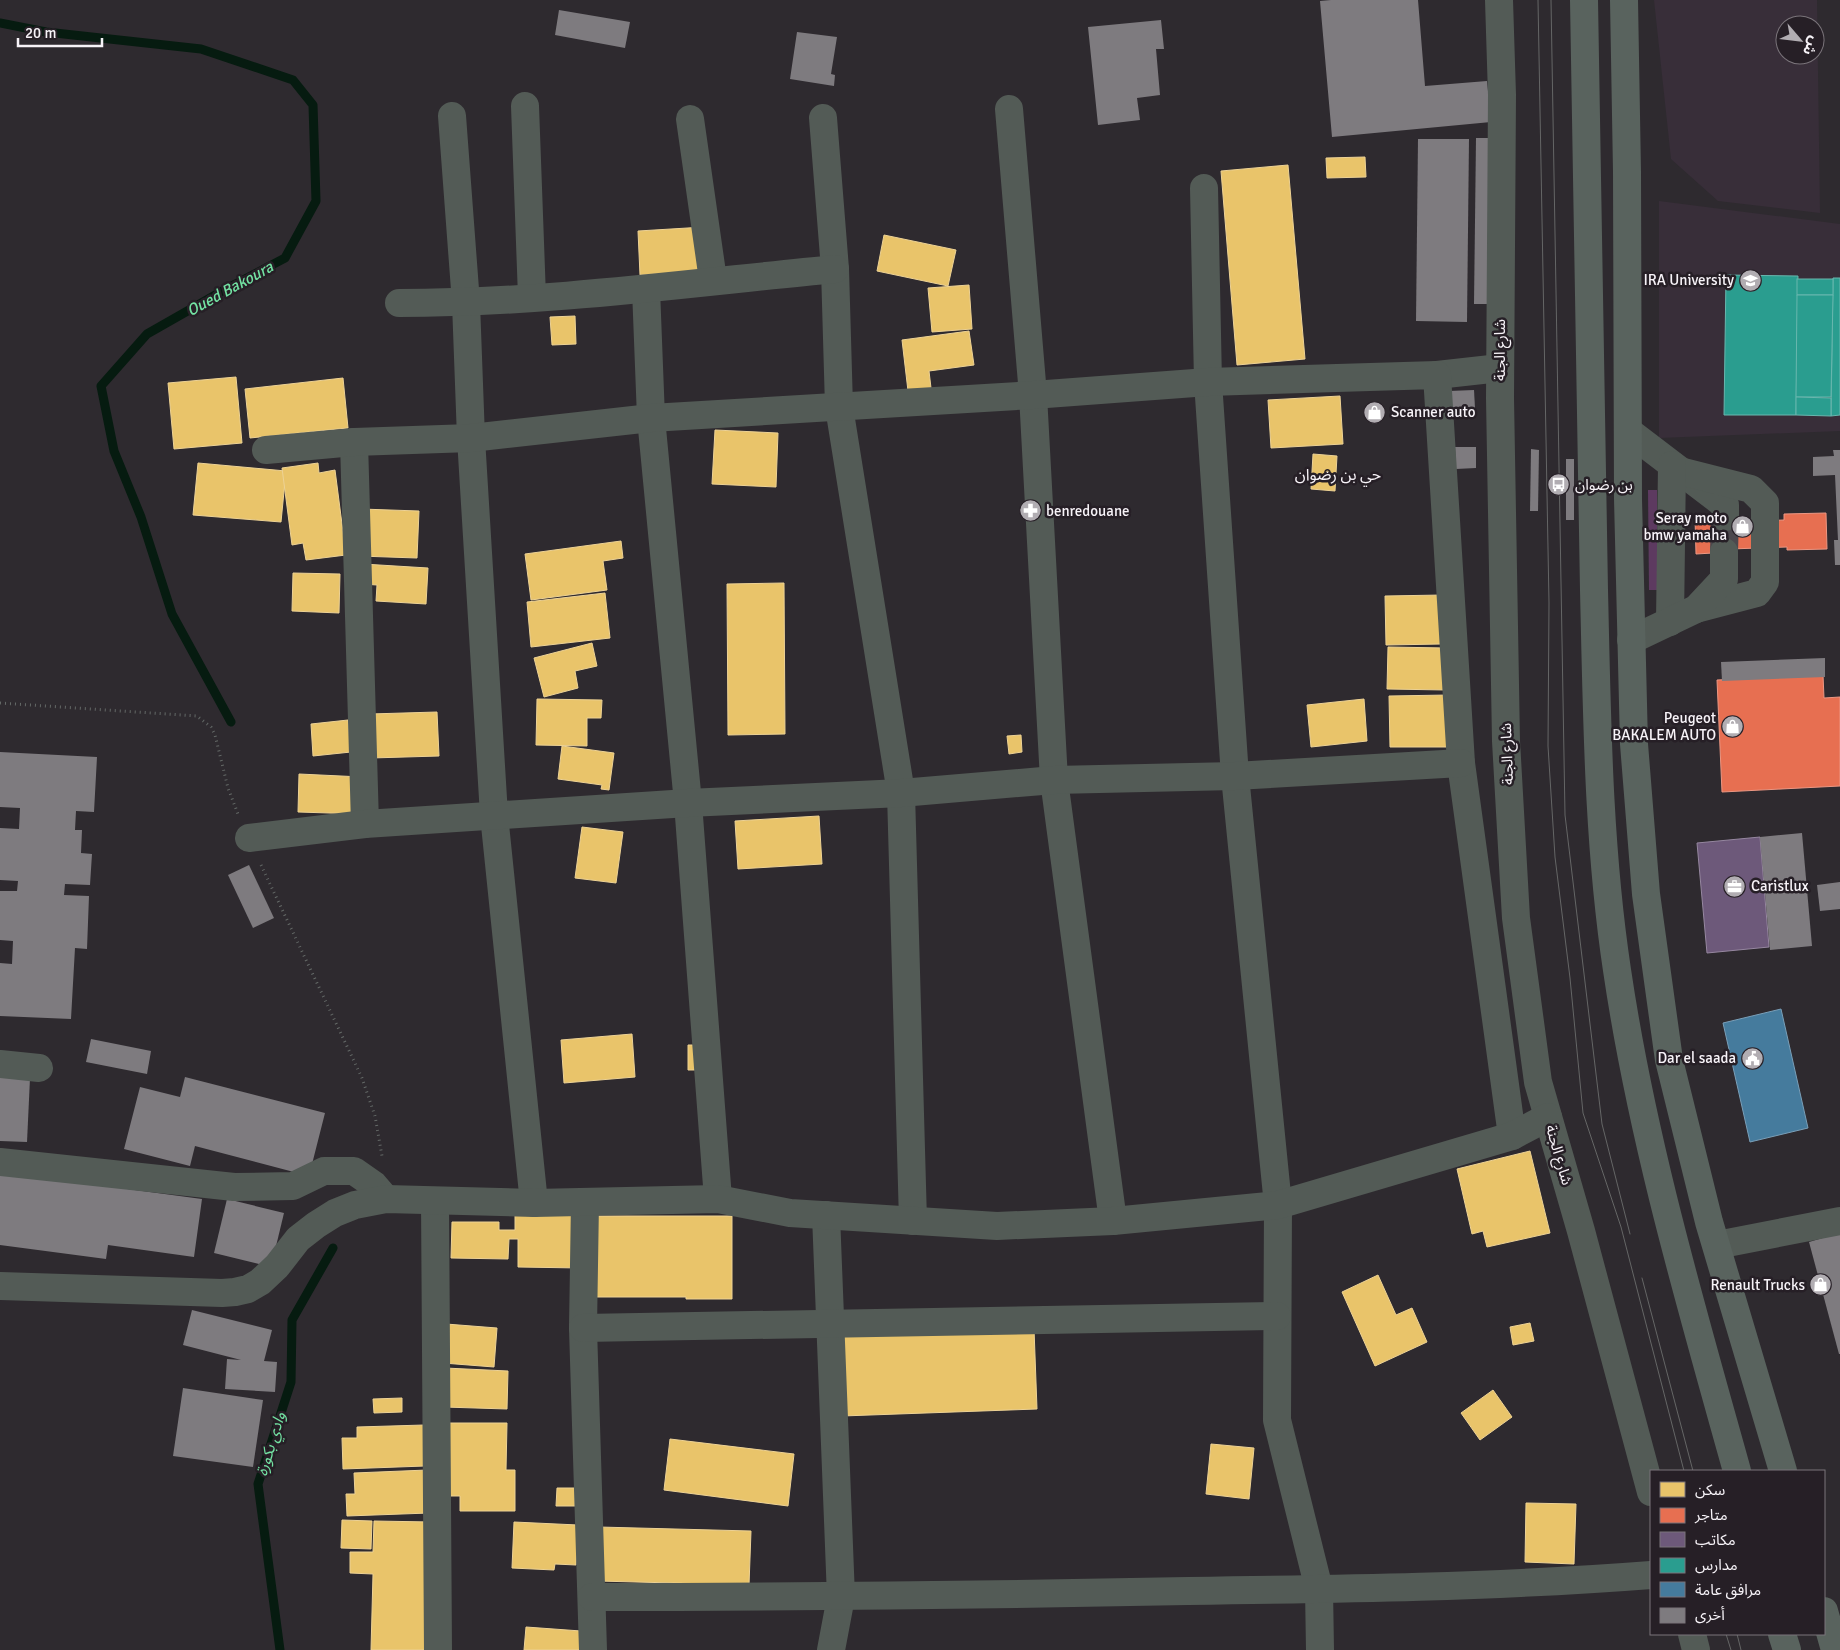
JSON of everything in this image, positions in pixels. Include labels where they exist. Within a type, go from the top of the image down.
[{"type":"main road","points":[[1584,0],[1590,466],[1599,791],[1607,890],[1616,970],[1635,1073],[1660,1188],[1737,1470]]},
{"type":"main road","points":[[1624,0],[1631,640],[1634,744],[1644,876],[1669,1060],[1709,1222],[1783,1470]]},
{"type":"main road","points":[[1825,1615],[1835,1650]]},
{"type":"main road","points":[[1782,1635],[1787,1650]]},
{"type":"street","name":"شارع الجنة","points":[[1499,0],[1502,95],[1500,368],[1506,741],[1516,918],[1538,1082],[1650,1488]]},
{"type":"street","points":[[525,106],[532,298]]},
{"type":"street","points":[[1009,109],[1033,395],[1054,780],[1113,1221]]},
{"type":"street","points":[[452,116],[466,303],[471,438],[494,814],[534,1203]]},
{"type":"street","points":[[823,118],[835,269],[839,407],[901,793],[913,1221]]},
{"type":"street","points":[[690,119],[713,280]]},
{"type":"street","points":[[1204,188],[1208,382],[1235,776],[1278,1205],[1277,1420],[1318,1589],[1320,1650]]},
{"type":"street","points":[[399,303],[466,303],[532,298],[646,289],[713,280],[835,269]]},
{"type":"street","points":[[646,289],[651,418],[688,803],[718,1199]]},
{"type":"street","points":[[266,450],[354,442],[471,438],[651,418],[1033,395],[1208,382],[1437,375],[1500,368]]},
{"type":"street","points":[[1437,375],[1461,763],[1512,1136]]},
{"type":"street","points":[[1628,431],[1725,505],[1725,517]]},
{"type":"street","points":[[354,442],[365,824]]},
{"type":"street","points":[[1631,640],[1696,609],[1756,593],[1765,582],[1765,503],[1751,489],[1676,468]]},
{"type":"street","points":[[1670,622],[1676,468]]},
{"type":"street","points":[[1696,609],[1724,579],[1724,552]]},
{"type":"street","points":[[249,838],[365,824],[494,814],[901,793],[1054,780],[1235,776],[1461,763]]},
{"type":"street","points":[[0,1064],[39,1068]]},
{"type":"street","points":[[0,1286],[222,1294],[235,1292],[248,1289],[269,1274],[298,1239],[316,1225],[355,1205],[392,1199],[534,1203],[718,1199],[790,1213],[997,1226],[1113,1221],[1278,1205],[1512,1136],[1548,1117]]},
{"type":"street","points":[[0,1162],[234,1187],[292,1186],[324,1171],[354,1171],[392,1199]]},
{"type":"street","points":[[434,1201],[438,1650]]},
{"type":"street","points":[[585,1202],[584,1328],[593,1650]]},
{"type":"street","points":[[826,1215],[841,1597],[831,1650]]},
{"type":"street","points":[[1717,1244],[1840,1221]]},
{"type":"street","points":[[584,1328],[1277,1316]]},
{"type":"street","points":[[592,1598],[841,1597],[1318,1589],[1585,1580],[1650,1575]]},
{"type":"street","points":[[1692,1635],[1696,1650]]},
{"type":"path","points":[[0,703],[197,716],[211,727],[215,735],[228,788],[249,838],[362,1078],[375,1116],[392,1199]]},
{"type":"shaded area","points":[[1654,0],[1817,0],[1817,15],[1775,15],[1775,65],[1818,65],[1820,213],[1718,201],[1671,159]]},
{"type":"shaded area","name":"IRA University","points":[[1659,201],[1840,224],[1840,431],[1659,438]]},
{"type":"shaded area","points":[[1648,490],[1657,490],[1657,590],[1649,590]]},
{"type":"building: سكن","points":[[1365,157],[1366,177],[1327,178],[1326,158]]},
{"type":"building: سكن","points":[[1288,165],[1305,359],[1237,365],[1221,171]]},
{"type":"building: سكن","points":[[704,227],[706,271],[640,275],[638,231]]},
{"type":"building: سكن","points":[[884,235],[956,250],[948,286],[877,271]]},
{"type":"building: سكن","points":[[969,285],[972,329],[932,332],[928,288]]},
{"type":"building: سكن","points":[[575,316],[576,344],[552,345],[550,317]]},
{"type":"building: سكن","points":[[969,331],[974,365],[929,371],[931,388],[908,391],[902,340]]},
{"type":"building: سكن","points":[[236,377],[242,443],[174,449],[168,383]]},
{"type":"building: سكن","points":[[343,378],[348,428],[250,438],[245,389]]},
{"type":"building: سكن","points":[[1340,396],[1343,444],[1271,448],[1268,400]]},
{"type":"building: سكن","points":[[715,430],[778,433],[776,487],[712,484]]},
{"type":"building: سكن","points":[[1313,454],[1337,456],[1335,491],[1311,489]]},
{"type":"building: سكن","points":[[198,463],[286,471],[281,522],[193,515]]},
{"type":"building: سكن","points":[[318,463],[319,473],[335,470],[346,555],[306,560],[303,543],[292,545],[282,468]]},
{"type":"building: سكن","points":[[361,509],[419,511],[417,558],[359,556]]},
{"type":"building: سكن","points":[[621,541],[623,558],[603,561],[607,590],[531,600],[525,554]]},
{"type":"building: سكن","points":[[363,564],[428,568],[426,604],[376,601],[377,585],[362,584]]},
{"type":"building: سكن","points":[[293,573],[340,574],[339,613],[292,611]]},
{"type":"building: سكن","points":[[784,583],[785,734],[728,735],[727,584]]},
{"type":"building: سكن","points":[[605,593],[610,638],[531,647],[527,602]]},
{"type":"building: سكن","points":[[1442,595],[1442,644],[1386,645],[1385,596]]},
{"type":"building: سكن","points":[[592,643],[597,666],[575,671],[578,688],[544,697],[534,658]]},
{"type":"building: سكن","points":[[1388,647],[1446,648],[1445,690],[1387,689]]},
{"type":"building: سكن","points":[[1448,695],[1448,747],[1390,747],[1389,696]]},
{"type":"building: سكن","points":[[537,699],[602,700],[601,718],[587,718],[587,746],[536,745]]},
{"type":"building: سكن","points":[[1364,699],[1367,741],[1311,747],[1307,705]]},
{"type":"building: سكن","points":[[437,712],[439,756],[371,758],[370,714]]},
{"type":"building: سكن","points":[[348,720],[351,752],[313,756],[311,724]]},
{"type":"building: سكن","points":[[1021,735],[1022,752],[1009,754],[1007,736]]},
{"type":"building: سكن","points":[[562,746],[614,753],[609,790],[601,789],[602,785],[558,779]]},
{"type":"building: سكن","points":[[299,774],[362,777],[360,814],[298,812]]},
{"type":"building: سكن","points":[[819,816],[822,864],[738,869],[735,821]]},
{"type":"building: سكن","points":[[582,827],[623,832],[616,883],[575,878]]},
{"type":"building: سكن","points":[[632,1034],[635,1077],[564,1083],[561,1040]]},
{"type":"building: سكن","points":[[688,1045],[705,1045],[704,1070],[688,1070]]},
{"type":"building: سكن","points":[[1530,1151],[1550,1233],[1487,1247],[1483,1231],[1472,1234],[1457,1169]]},
{"type":"building: سكن","points":[[515,1215],[576,1215],[580,1268],[518,1267],[518,1239],[509,1239],[508,1259],[451,1258],[452,1222],[499,1222],[499,1230],[515,1230]]},
{"type":"building: سكن","points":[[596,1216],[732,1216],[732,1299],[596,1297]]},
{"type":"building: سكن","points":[[1378,1275],[1396,1315],[1412,1308],[1427,1342],[1375,1366],[1342,1292]]},
{"type":"building: سكن","points":[[1530,1323],[1534,1341],[1513,1345],[1510,1327]]},
{"type":"building: سكن","points":[[446,1324],[497,1328],[494,1367],[443,1363]]},
{"type":"building: سكن","points":[[1034,1329],[1037,1409],[842,1416],[839,1337]]},
{"type":"building: سكن","points":[[445,1368],[508,1371],[507,1409],[444,1407]]},
{"type":"building: سكن","points":[[1493,1390],[1512,1417],[1480,1440],[1461,1413]]},
{"type":"building: سكن","points":[[402,1398],[402,1412],[374,1413],[373,1399]]},
{"type":"building: سكن","points":[[443,1423],[507,1423],[506,1470],[515,1470],[515,1511],[460,1511],[460,1496],[443,1496]]},
{"type":"building: سكن","points":[[424,1425],[425,1466],[343,1469],[342,1438],[357,1438],[357,1427]]},
{"type":"building: سكن","points":[[670,1439],[794,1454],[788,1506],[664,1490]]},
{"type":"building: سكن","points":[[1211,1444],[1254,1448],[1249,1499],[1206,1494]]},
{"type":"building: سكن","points":[[427,1470],[429,1513],[347,1516],[346,1494],[355,1494],[354,1473]]},
{"type":"building: سكن","points":[[557,1488],[575,1488],[575,1506],[556,1506]]},
{"type":"building: سكن","points":[[1526,1503],[1576,1504],[1574,1564],[1525,1562]]},
{"type":"building: سكن","points":[[342,1520],[372,1521],[371,1549],[341,1548]]},
{"type":"building: سكن","points":[[374,1521],[431,1522],[427,1650],[371,1650],[373,1574],[350,1573],[350,1552],[373,1552]]},
{"type":"building: سكن","points":[[514,1522],[578,1525],[576,1565],[555,1564],[554,1570],[512,1568]]},
{"type":"building: سكن","points":[[599,1527],[751,1531],[749,1585],[598,1581]]},
{"type":"building: سكن","points":[[526,1627],[581,1631],[580,1650],[524,1650]]},
{"type":"building: متاجر","points":[[1826,513],[1827,549],[1787,550],[1787,547],[1730,549],[1730,552],[1696,554],[1695,518],[1725,517],[1725,522],[1784,520],[1784,514]]},
{"type":"building: متاجر","points":[[1823,675],[1824,698],[1840,697],[1840,786],[1722,792],[1717,680]]},
{"type":"building: مكاتب","points":[[1760,837],[1769,947],[1707,953],[1697,843]]},
{"type":"building: مدارس","points":[[1726,275],[1798,276],[1796,415],[1724,415]]},
{"type":"building: مدارس","points":[[1833,278],[1840,278],[1840,415],[1831,416]]},
{"type":"building: مدارس","points":[[1797,279],[1833,279],[1833,295],[1797,295]]},
{"type":"building: مدارس","points":[[1797,295],[1833,295],[1831,397],[1796,397]]},
{"type":"building: مدارس","points":[[1796,397],[1831,398],[1831,416],[1796,415]]},
{"type":"building: مرافق عامة","points":[[1781,1009],[1808,1128],[1750,1142],[1723,1023]]},
{"type":"building: أخرى","points":[[1418,0],[1425,86],[1487,81],[1491,122],[1332,137],[1320,1]]},
{"type":"building: أخرى","points":[[559,10],[630,22],[625,48],[555,35]]},
{"type":"building: أخرى","points":[[1161,20],[1164,49],[1156,49],[1160,95],[1137,98],[1140,120],[1098,125],[1088,27]]},
{"type":"building: أخرى","points":[[797,32],[837,37],[831,74],[835,75],[834,86],[790,79]]},
{"type":"building: أخرى","points":[[1476,138],[1500,138],[1498,304],[1474,304]]},
{"type":"building: أخرى","points":[[1418,139],[1469,139],[1467,322],[1416,321]]},
{"type":"building: أخرى","points":[[1474,390],[1475,408],[1450,410],[1449,391]]},
{"type":"building: أخرى","points":[[1455,447],[1476,447],[1476,468],[1456,469]]},
{"type":"building: أخرى","points":[[1531,449],[1539,450],[1538,511],[1530,511]]},
{"type":"building: أخرى","points":[[1833,450],[1840,450],[1840,565],[1835,565],[1834,540],[1838,540],[1835,475],[1813,476],[1813,457],[1834,456]]},
{"type":"building: أخرى","points":[[1566,459],[1574,459],[1574,520],[1566,520]]},
{"type":"building: أخرى","points":[[1825,658],[1825,677],[1722,681],[1721,662]]},
{"type":"building: أخرى","points":[[0,752],[97,757],[94,812],[76,811],[75,830],[82,830],[81,853],[92,854],[90,885],[65,884],[64,895],[89,896],[87,949],[75,948],[71,1019],[0,1016],[0,963],[12,964],[13,941],[0,940],[0,891],[17,891],[18,881],[0,880],[0,828],[19,829],[20,808],[0,807]]},
{"type":"building: أخرى","points":[[1802,833],[1812,946],[1770,950],[1760,837]]},
{"type":"building: أخرى","points":[[249,865],[274,918],[253,928],[228,875]]},
{"type":"building: أخرى","points":[[1840,882],[1840,909],[1820,911],[1817,885]]},
{"type":"building: أخرى","points":[[91,1039],[151,1051],[147,1074],[86,1062]]},
{"type":"building: أخرى","points":[[0,1077],[30,1078],[27,1142],[0,1141]]},
{"type":"building: أخرى","points":[[185,1077],[325,1113],[309,1176],[195,1146],[190,1166],[124,1149],[140,1087],[180,1097]]},
{"type":"building: أخرى","points":[[0,1172],[202,1199],[194,1257],[108,1245],[106,1259],[0,1245]]},
{"type":"building: أخرى","points":[[227,1199],[284,1213],[271,1267],[214,1253]]},
{"type":"building: أخرى","points":[[1840,1233],[1840,1354],[1839,1354],[1809,1242]]},
{"type":"building: أخرى","points":[[192,1310],[272,1330],[264,1361],[277,1362],[275,1392],[225,1389],[227,1359],[241,1360],[183,1345]]},
{"type":"building: أخرى","points":[[183,1388],[263,1400],[253,1467],[173,1456]]},
{"type":"waterway","name":"Oued Bakoura","points":[[0,23],[46,32],[201,49],[293,80],[313,105],[316,201],[285,258],[147,334],[101,386],[114,451],[141,517],[172,614],[231,722]]},
{"type":"waterway","name":"وادي بكورة","points":[[280,1650],[258,1484],[291,1382],[292,1320],[333,1248]]},
{"type":"tunnel","points":[[1724,552],[1725,517]]},
{"type":"tram line","points":[[1538,0],[1549,603],[1548,746],[1555,857],[1570,978],[1583,1113],[1621,1227],[1684,1470]]},
{"type":"tram line","points":[[1551,0],[1565,815],[1602,1124],[1630,1234]]},
{"type":"tram line","points":[[1642,1278],[1693,1470]]},
{"type":"tram line","points":[[1726,1635],[1731,1650]]},
{"type":"tram line","points":[[1737,1635],[1741,1650]]},
{"type":"place","name":"IRA University","points":[[1750,280]]},
{"type":"place","name":"Scanner auto","points":[[1375,412]]},
{"type":"place","name":"بن رضوان","points":[[1559,485]]},
{"type":"place","name":"benredouane","points":[[1030,511]]},
{"type":"place","name":"Seray moto bmw yamaha","points":[[1743,527]]},
{"type":"place","name":"Peugeot BAKALEM AUTO","points":[[1732,727]]},
{"type":"place","name":"Caristlux","points":[[1735,886]]},
{"type":"place","name":"Dar el saada","points":[[1752,1058]]},
{"type":"place","name":"Renault Trucks","points":[[1821,1285]]},
{"type":"district","name":"حي بن رضوان","points":[[1338,475]]}]
